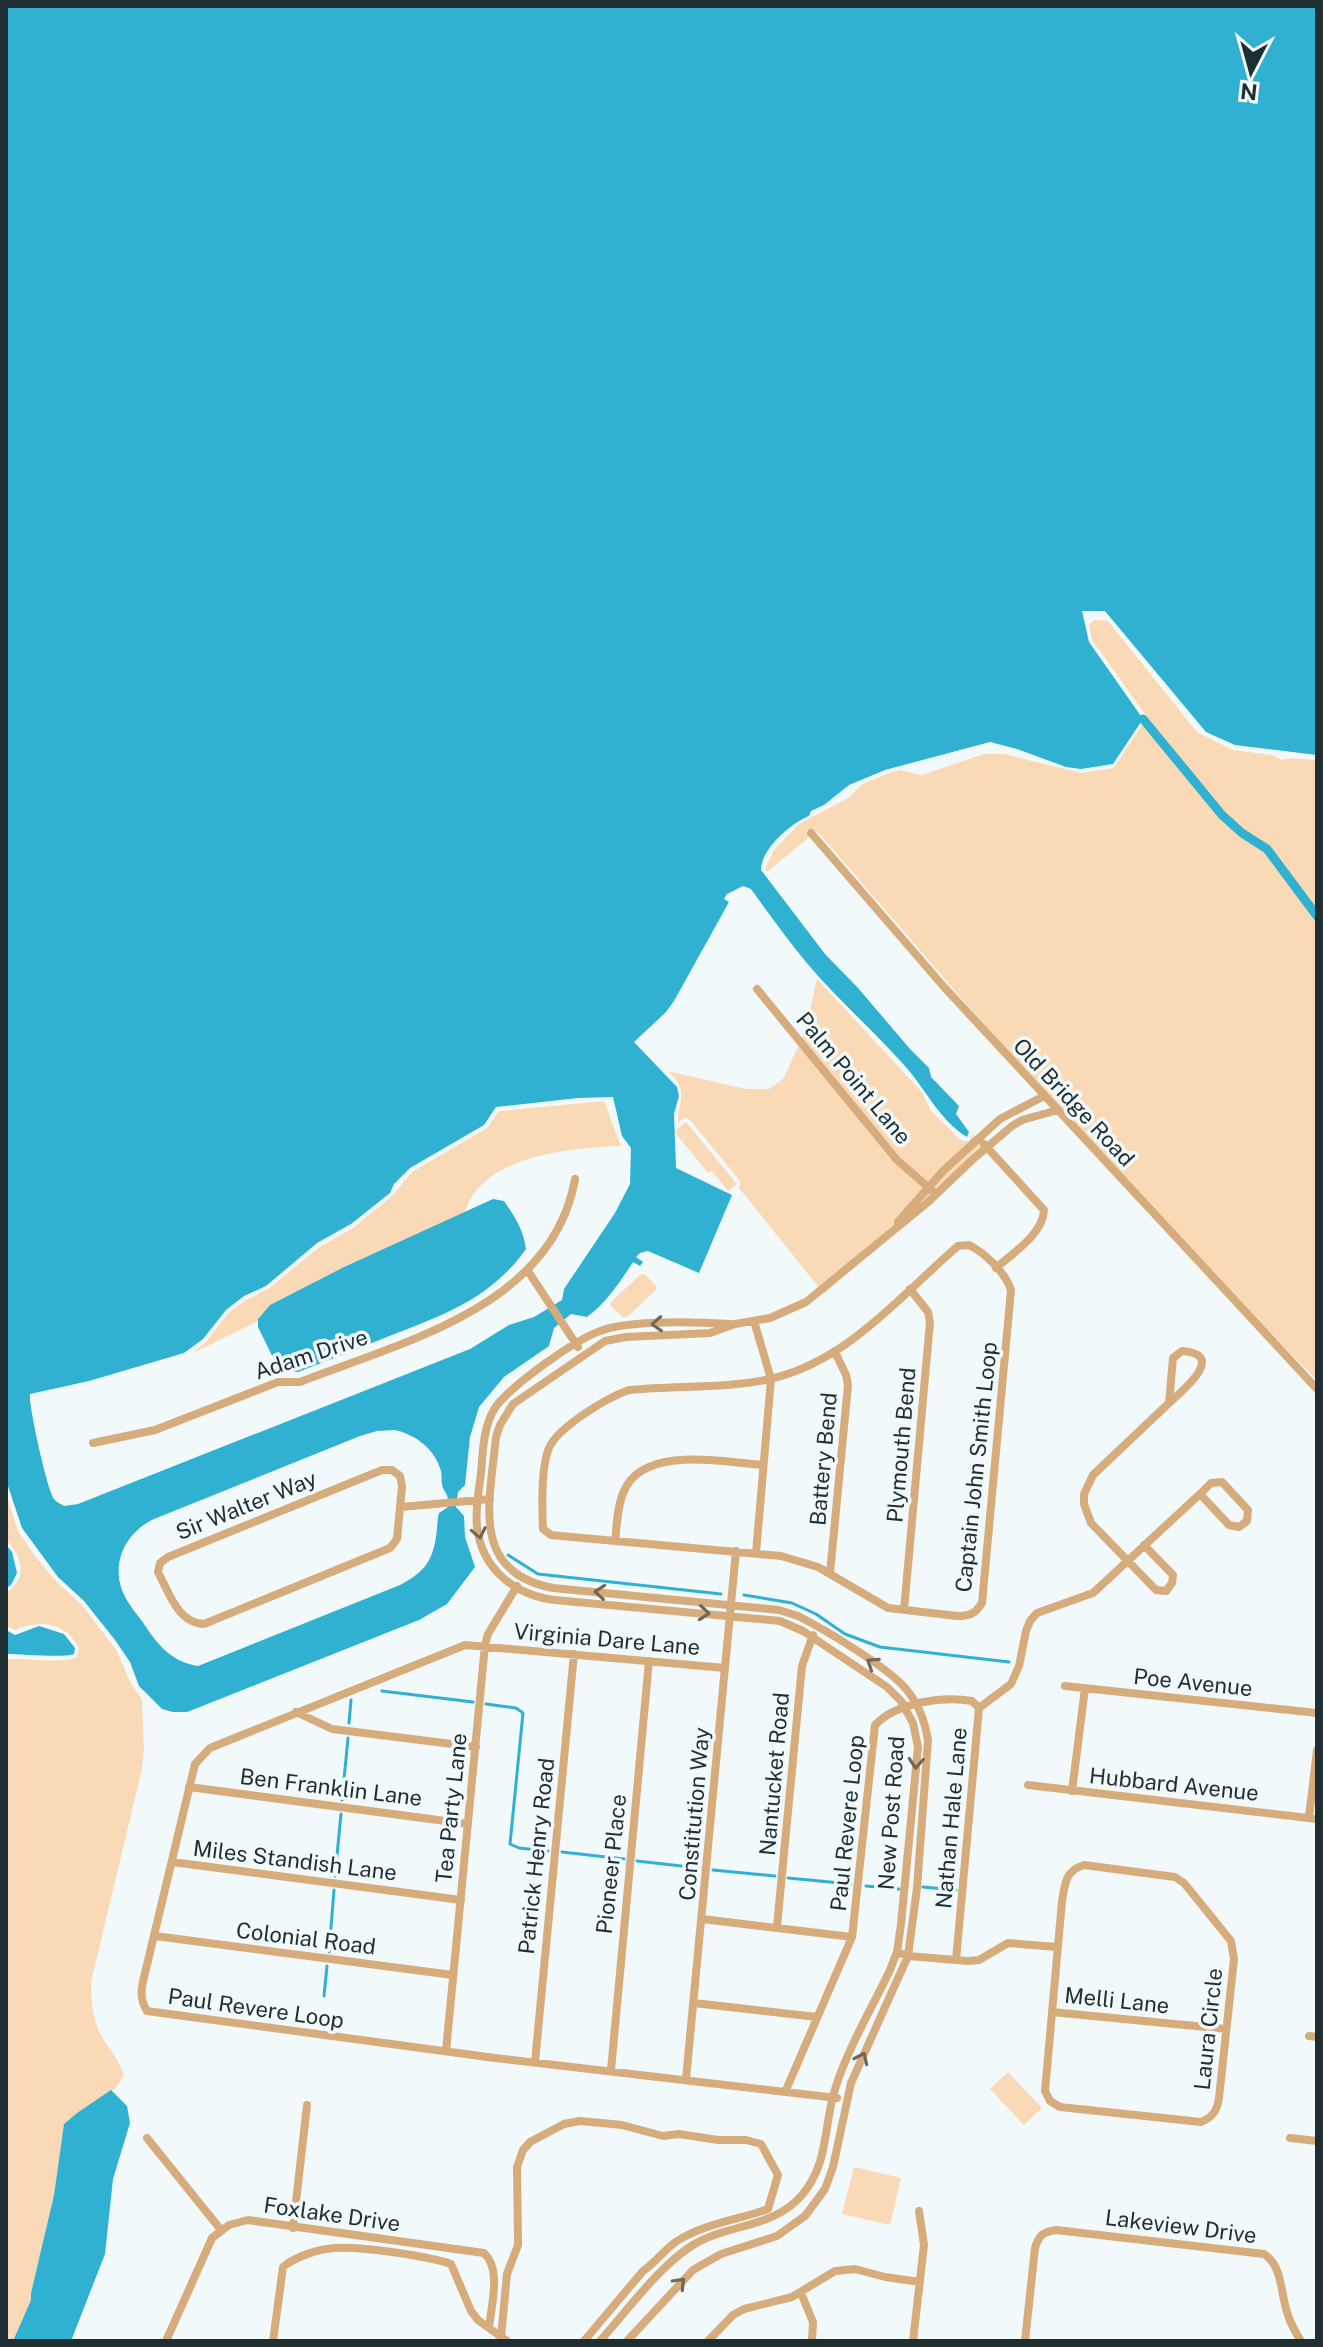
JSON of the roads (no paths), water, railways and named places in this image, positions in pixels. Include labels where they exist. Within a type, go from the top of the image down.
[{"type":"street","name":"Old Bridge Road","points":[[811,833],[901,940],[1317,1389]]},
{"type":"street","name":"Palm Point Lane","points":[[757,989],[897,1160],[936,1194]]},
{"type":"street","points":[[886,1237],[927,1187],[1008,1113],[1044,1096]]},
{"type":"street","points":[[522,1579],[502,1561],[489,1529],[496,1437],[506,1413],[522,1396],[605,1341],[710,1333],[782,1313],[817,1295],[1022,1120],[1058,1110]]},
{"type":"street","points":[[979,1139],[1044,1210],[1044,1220],[1038,1228],[996,1268]]},
{"type":"street","name":"Adam Drive","points":[[93,1443],[155,1430],[278,1382],[300,1382],[456,1321],[501,1293],[528,1271],[563,1217],[575,1179]]},
{"type":"street","name":"Captain John Smith Loop","points":[[969,1245],[979,1250],[996,1268],[1008,1281],[1010,1299],[982,1603],[977,1611],[968,1616],[904,1610],[877,1603],[830,1573],[794,1559],[551,1535],[543,1529],[547,1455],[555,1438],[618,1394],[629,1390],[771,1379],[835,1352],[868,1329],[958,1246],[969,1245]]},
{"type":"street","points":[[528,1271],[583,1354]]},
{"type":"street","name":"Plymouth Bend","points":[[904,1610],[930,1322],[928,1312],[910,1289]]},
{"type":"street","points":[[754,1321],[771,1379],[756,1553]]},
{"type":"street","points":[[515,1588],[496,1572],[482,1546],[477,1527],[484,1438],[495,1409],[518,1385],[594,1333],[613,1327],[697,1322],[735,1324]]},
{"type":"street","points":[[1144,1545],[1173,1575],[1166,1591],[1156,1590],[1091,1523],[1084,1494],[1093,1475],[1198,1377],[1202,1368],[1200,1358],[1192,1352],[1182,1351],[1173,1358],[1169,1403]]},
{"type":"street","name":"Battery Bend","points":[[830,1573],[848,1385],[835,1352]]},
{"type":"street","points":[[615,1541],[622,1494],[627,1484],[644,1469],[665,1461],[688,1460],[763,1465]]},
{"type":"street","name":"Sir Walter Way","points":[[382,1470],[392,1470],[400,1476],[401,1507],[397,1539],[390,1548],[204,1624],[193,1624],[184,1618],[158,1572],[160,1563],[168,1557],[382,1470]]},
{"type":"street","points":[[979,1708],[1011,1684],[1019,1666],[1026,1631],[1037,1613],[1093,1593],[1211,1483],[1222,1482],[1248,1510],[1247,1521],[1239,1527],[1229,1525],[1200,1494]]},
{"type":"street","points":[[401,1507],[490,1499]]},
{"type":"street","name":"Constitution Way","points":[[686,2079],[736,1551]]},
{"type":"street","name":"Tea Party Lane","points":[[446,2051],[485,1645],[488,1634],[522,1579]]},
{"type":"street","name":"New Post Road","points":[[522,1579],[553,1588],[779,1610],[798,1616],[891,1675],[906,1689],[924,1721],[929,1749],[908,1956],[851,2083],[833,2167],[825,2189],[797,2223],[777,2236],[721,2254],[701,2264],[684,2278],[627,2341]]},
{"type":"street","name":"New Post Road","points":[[515,1588],[555,1600],[780,1621],[812,1637],[887,1687],[913,1723],[918,1747],[897,1952],[841,2072],[833,2097],[821,2163],[798,2199],[766,2221],[718,2233],[690,2247],[663,2271],[600,2341]]},
{"type":"street","name":"Nantucket Road","points":[[777,1926],[802,1666],[817,1627]]},
{"type":"street","name":"Paul Revere Loop","points":[[485,1645],[465,1645],[296,1712],[201,1754],[189,1787],[141,1993],[141,2002],[147,2011],[446,2051],[786,2090],[845,2100]]},
{"type":"street","name":"Virginia Dare Lane","points":[[485,1645],[725,1668]]},
{"type":"street","name":"Patrick Henry Road","points":[[535,2062],[574,1654]]},
{"type":"street","name":"Pioneer Place","points":[[611,2070],[649,1661]]},
{"type":"street","name":"Poe Avenue","points":[[1065,1686],[1317,1713]]},
{"type":"street","points":[[1072,1791],[1085,1688]]},
{"type":"street","name":"Nathan Hale Lane","points":[[905,1709],[929,1701],[952,1699],[972,1701],[979,1708],[956,1960]]},
{"type":"street","name":"Paul Revere Loop","points":[[786,2090],[852,1937],[875,1725],[883,1717],[905,1709]]},
{"type":"street","points":[[296,1712],[332,1729],[476,1747]]},
{"type":"street","points":[[1313,1818],[1317,1750]]},
{"type":"street","name":"Hubbard Avenue","points":[[1028,1785],[1313,1818]]},
{"type":"street","name":"Ben Franklin Lane","points":[[189,1787],[468,1824]]},
{"type":"street","name":"Miles Standish Lane","points":[[172,1862],[461,1900]]},
{"type":"street","name":"Laura Circle","points":[[1084,1865],[1175,1877],[1184,1883],[1231,1941],[1234,1950],[1218,2109],[1211,2118],[1201,2122],[1060,2107],[1050,2101],[1045,2091],[1057,1947],[1067,1875],[1074,1868],[1084,1865]]},
{"type":"street","points":[[702,1919],[852,1937]]},
{"type":"street","name":"Colonial Road","points":[[155,1936],[453,1975]]},
{"type":"street","points":[[897,1952],[908,1956],[979,1960],[1008,1943],[1057,1947]]},
{"type":"street","points":[[694,2003],[817,2017]]},
{"type":"street","name":"Melli Lane","points":[[1052,2012],[1226,2029]]},
{"type":"street","points":[[293,2228],[307,2105]]},
{"type":"street","points":[[504,2339],[507,2274],[518,2245],[517,2167],[523,2150],[530,2142],[564,2124],[580,2121],[622,2125],[663,2136],[679,2134],[761,2144],[778,2175],[768,2209],[729,2218],[673,2243],[643,2271],[584,2341]]},
{"type":"street","points":[[147,2138],[221,2230],[206,2249],[166,2341]]},
{"type":"street","points":[[1290,2138],[1317,2141]]},
{"type":"street","points":[[913,2341],[924,2245],[919,2211]]},
{"type":"street","name":"Foxlake Drive","points":[[221,2230],[248,2220],[484,2253],[491,2259],[494,2270],[489,2328]]},
{"type":"street","name":"Lakeview Drive","points":[[1025,2341],[1038,2237],[1045,2231],[1056,2230],[1264,2254],[1273,2260],[1278,2270],[1287,2311],[1301,2341]]},
{"type":"street","points":[[273,2341],[283,2267],[291,2260],[336,2248],[430,2258],[451,2264],[471,2311],[504,2339]]},
{"type":"street","points":[[708,2341],[733,2315],[744,2309],[801,2293],[845,2268],[920,2282]]},
{"type":"street","points":[[801,2293],[813,2322],[812,2341]]},
{"type":"water","points":[[6,6],[1317,6],[1317,755],[1235,745],[1206,732],[1105,611],[1082,611],[1089,642],[1143,719],[1113,764],[1081,769],[1066,767],[990,742],[885,770],[849,785],[778,838],[766,854],[761,870],[825,954],[929,1068],[931,1077],[959,1106],[956,1114],[969,1132],[967,1137],[948,1122],[912,1074],[818,975],[751,889],[743,886],[727,894],[724,899],[729,902],[674,1001],[634,1042],[677,1087],[679,1096],[674,1114],[676,1168],[732,1195],[699,1273],[648,1251],[640,1253],[636,1257],[643,1262],[640,1266],[633,1262],[600,1305],[587,1317],[571,1314],[554,1328],[549,1346],[504,1377],[479,1407],[470,1437],[465,1485],[458,1492],[456,1507],[464,1516],[465,1537],[475,1567],[447,1604],[419,1620],[187,1712],[162,1709],[139,1686],[130,1662],[115,1640],[84,1601],[58,1577],[22,1528],[6,1480]],"holes":[[[613,1097],[622,1136],[631,1148],[630,1184],[615,1213],[564,1289],[562,1300],[534,1317],[509,1325],[470,1349],[78,1504],[64,1506],[54,1499],[39,1446],[30,1394],[89,1381],[184,1353],[203,1339],[226,1310],[244,1296],[266,1286],[317,1243],[351,1224],[390,1193],[394,1184],[410,1168],[484,1125],[496,1107]],[[395,1430],[417,1439],[434,1456],[448,1498],[448,1507],[439,1513],[430,1558],[419,1572],[400,1585],[198,1666],[172,1656],[159,1644],[128,1602],[119,1579],[120,1558],[136,1531],[154,1519],[360,1436]]]},
{"type":"water","points":[[493,1199],[504,1201],[508,1207],[521,1229],[526,1249],[498,1280],[466,1302],[431,1320],[298,1372],[279,1370],[258,1327],[258,1319],[270,1305],[344,1267]]},
{"type":"water","points":[[6,1545],[12,1552],[17,1573],[6,1588]]},
{"type":"water","points":[[39,1626],[64,1634],[75,1648],[74,1654],[6,1654],[6,1630],[15,1635]]},
{"type":"water","points":[[111,2090],[127,2106],[130,2123],[113,2179],[105,2254],[71,2341],[13,2341],[31,2300],[54,2195],[64,2124]]},
{"type":"waterway","points":[[1143,719],[1222,815],[1267,849],[1317,916]]},
{"type":"waterway","points":[[508,1555],[538,1574],[721,1594]]},
{"type":"waterway","points":[[744,1595],[792,1603],[816,1614],[845,1634],[880,1647],[1009,1662]]},
{"type":"waterway","points":[[382,1691],[473,1702]]},
{"type":"waterway","points":[[349,1723],[351,1700]]},
{"type":"waterway","points":[[486,1704],[516,1708],[523,1713],[510,1844],[548,1851]]},
{"type":"waterway","points":[[342,1800],[348,1738]]},
{"type":"waterway","points":[[335,1876],[341,1814]]},
{"type":"waterway","points":[[562,1852],[624,1859]]},
{"type":"waterway","points":[[637,1861],[699,1868]]},
{"type":"waterway","points":[[713,1870],[775,1876]]},
{"type":"waterway","points":[[788,1878],[851,1884]]},
{"type":"waterway","points":[[866,1886],[899,1889]]},
{"type":"waterway","points":[[923,1887],[956,1890]]},
{"type":"waterway","points":[[329,1952],[334,1890]]},
{"type":"waterway","points":[[324,1996],[327,1966]]}]
